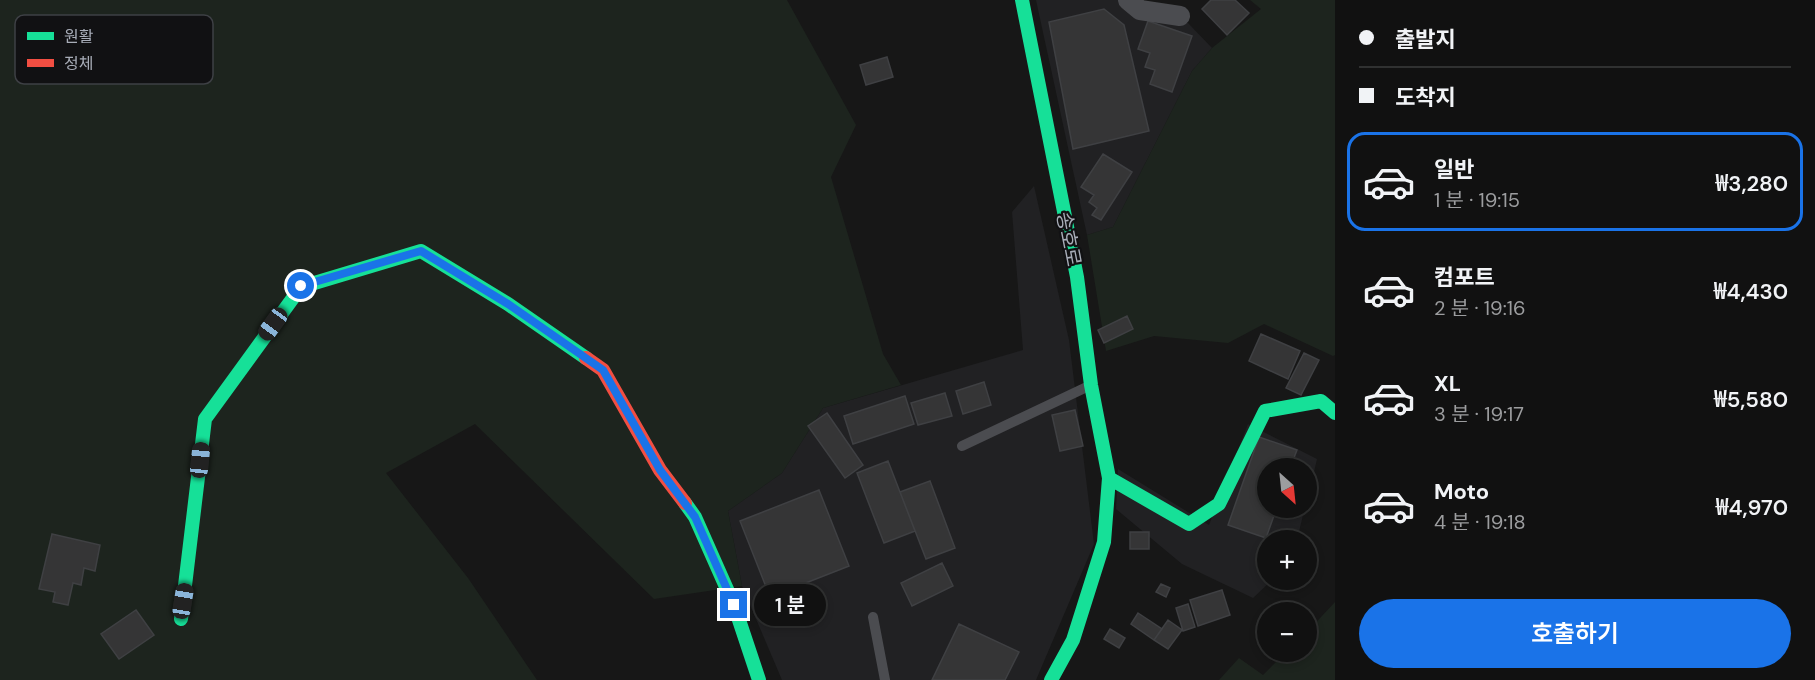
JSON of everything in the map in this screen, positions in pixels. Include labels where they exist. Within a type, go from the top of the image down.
[{"type":"street","name":"송호로","points":[[1022,0],[1077,277],[1091,385],[1109,478],[1104,542],[1073,640],[1052,680]]},
{"type":"street","points":[[1128,0],[1140,10],[1180,16]]},
{"type":"street","points":[[181,620],[205,419],[301,286],[421,251],[508,304],[603,370],[660,470],[695,517],[734,605],[759,680]]},
{"type":"street","points":[[1109,478],[1189,524],[1219,504],[1265,411],[1321,401],[1335,413]]},
{"type":"lane","points":[[962,446],[1091,385]]},
{"type":"lane","points":[[873,617],[885,680]]},
{"type":"shaded area","points":[[0,0],[787,0],[856,125],[831,177],[883,354],[901,385],[823,408],[782,473],[728,511],[742,586],[654,599],[475,424],[386,473],[468,578],[537,680],[0,680]]},
{"type":"shaded area","points":[[1036,0],[1120,0],[1134,17],[1188,23],[1212,48],[1192,71],[1113,227],[1087,235]]},
{"type":"shaded area","points":[[1250,0],[1335,0],[1335,355],[1264,324],[1228,343],[1154,336],[1106,351],[1087,235],[1113,227],[1192,71],[1212,48],[1261,9]]},
{"type":"shaded area","points":[[1034,186],[1069,340],[1094,544],[1036,680],[782,680],[742,586],[728,511],[782,473],[823,408],[1023,350],[1012,212]]},
{"type":"shaded area","points":[[1248,424],[1315,458],[1257,458],[1257,518],[1302,518],[1299,530],[1257,530],[1257,590],[1261,590],[1253,598],[1182,564],[1116,509],[1118,469],[1209,525]]},
{"type":"shaded area","points":[[1335,602],[1335,680],[1219,680],[1239,658],[1263,675],[1276,662],[1317,662],[1317,621]]},
{"type":"building","points":[[1211,0],[1235,0],[1249,13],[1227,35],[1202,9]]},
{"type":"building","points":[[1104,9],[1124,25],[1149,131],[1073,149],[1049,22]]},
{"type":"building","points":[[1148,21],[1192,36],[1172,92],[1150,84],[1155,70],[1145,67],[1150,53],[1138,49]]},
{"type":"building","points":[[887,57],[893,77],[866,85],[860,65]]},
{"type":"building","points":[[1103,154],[1132,172],[1101,220],[1092,215],[1097,208],[1089,202],[1094,195],[1081,187]]},
{"type":"building","points":[[1127,316],[1133,329],[1104,343],[1098,330]]},
{"type":"building","points":[[1261,334],[1300,351],[1288,379],[1249,361]]},
{"type":"building","points":[[1304,353],[1319,360],[1301,395],[1286,388]]},
{"type":"building","points":[[984,382],[991,405],[963,414],[956,391]]},
{"type":"building","points":[[945,393],[952,416],[918,425],[911,403]]},
{"type":"building","points":[[905,396],[914,424],[853,444],[844,416]]},
{"type":"building","points":[[1075,410],[1083,446],[1060,451],[1052,415]]},
{"type":"building","points":[[827,413],[863,465],[845,478],[808,426]]},
{"type":"building","points":[[1259,437],[1297,450],[1294,458],[1257,458],[1257,518],[1273,518],[1269,530],[1257,530],[1257,535],[1228,525]]},
{"type":"building","points":[[888,461],[915,531],[884,543],[857,473]]},
{"type":"building","points":[[930,481],[955,548],[926,559],[900,492]]},
{"type":"building","points":[[819,490],[849,566],[770,597],[740,521]]},
{"type":"building","points":[[1130,532],[1149,532],[1149,549],[1130,549]]},
{"type":"building","points":[[52,534],[100,545],[95,571],[84,568],[81,585],[73,583],[68,605],[53,602],[55,592],[39,589]]},
{"type":"building","points":[[942,563],[953,586],[912,606],[901,583]]},
{"type":"building","points":[[1161,584],[1170,588],[1166,597],[1156,592]]},
{"type":"building","points":[[1222,590],[1230,615],[1198,626],[1190,600]]},
{"type":"building","points":[[1188,604],[1195,627],[1183,631],[1176,608]]},
{"type":"building","points":[[136,610],[154,635],[119,659],[101,634]]},
{"type":"building","points":[[1138,613],[1162,629],[1154,640],[1131,624]]},
{"type":"building","points":[[1168,620],[1182,630],[1168,649],[1154,640]]},
{"type":"building","points":[[959,624],[1019,652],[1005,680],[932,680]]},
{"type":"building","points":[[1110,629],[1125,638],[1119,648],[1104,639]]},
{"type":"traffic: fast","points":[[1022,0],[1077,277],[1091,385],[1109,478],[1104,542],[1073,640],[1051,680]]},
{"type":"traffic: fast","points":[[181,619],[205,419],[301,287],[421,251],[508,304],[586,358]]},
{"type":"traffic: fast","points":[[1109,478],[1189,524],[1219,504],[1265,411],[1321,401],[1335,413]]},
{"type":"traffic: fast","points":[[685,503],[695,517],[734,605],[759,680]]},
{"type":"traffic: jam","points":[[586,358],[603,370],[660,470],[685,503]]},
{"type":"route","points":[[301,286],[421,251],[508,304],[603,370],[660,470],[695,517],[734,605]]}]
